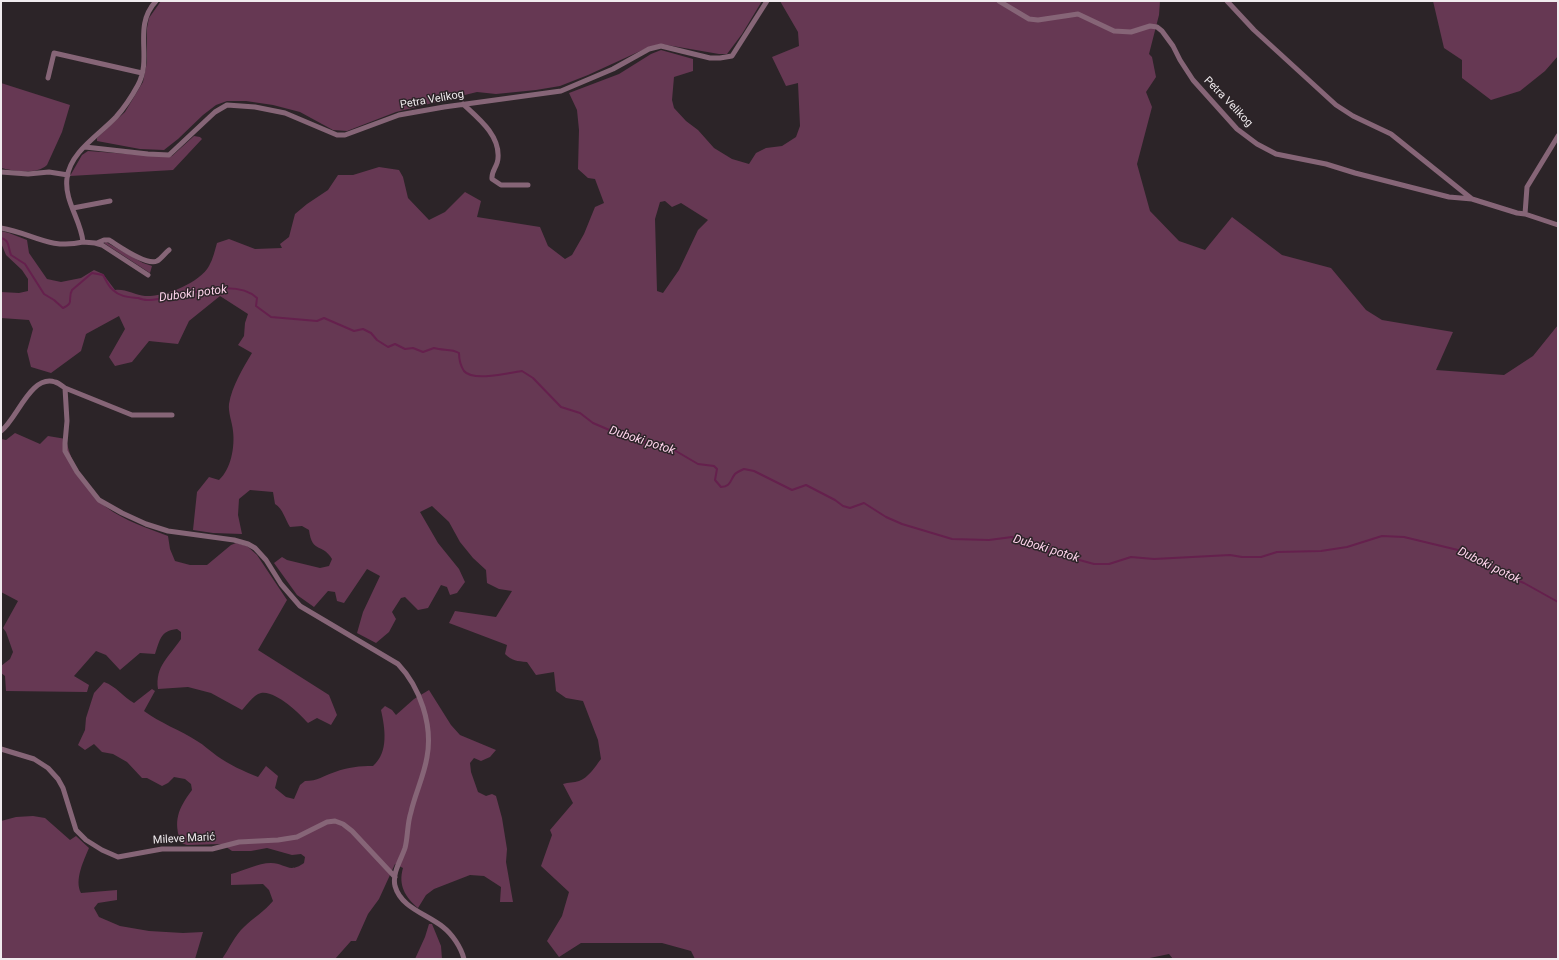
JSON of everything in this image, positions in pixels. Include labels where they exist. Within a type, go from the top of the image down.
[{"type":"street","points":[[83,242],[83,233],[69,195],[68,175],[70,167],[85,146],[121,111],[138,84],[142,73],[144,58],[144,20],[147,13],[156,1]]},
{"type":"street","name":"Petra Velikog","points":[[85,146],[148,154],[169,155],[215,112],[227,105],[255,107],[285,113],[337,135],[345,135],[399,115],[463,104],[561,91],[613,69],[649,49],[661,46],[710,58],[732,56],[766,1]]},
{"type":"street","name":"Petra Velikog","points":[[1000,1],[1029,19],[1038,20],[1078,14],[1114,31],[1131,32],[1150,26],[1157,27],[1162,31],[1173,46],[1193,80],[1237,129],[1257,144],[1282,155],[1326,164],[1449,198],[1472,199],[1558,224]]},
{"type":"street","name":"Petra Velikog","points":[[1227,1],[1254,30],[1336,105],[1353,116],[1391,134],[1472,199]]},
{"type":"street","points":[[48,78],[54,52],[142,73]]},
{"type":"street","points":[[463,104],[481,120],[497,142],[498,160],[492,173],[492,179],[501,184],[528,185]]},
{"type":"street","points":[[1525,214],[1526,187],[1558,136]]},
{"type":"street","points":[[1,172],[28,174],[48,172],[68,175]]},
{"type":"street","points":[[73,208],[110,202]]},
{"type":"street","points":[[1,228],[57,244],[72,245],[83,242],[97,243],[109,249],[148,275]]},
{"type":"street","points":[[97,243],[104,240],[109,240],[142,260],[150,262],[158,260],[169,250]]},
{"type":"street","points":[[1,431],[10,423],[27,395],[46,381],[57,382],[66,388],[132,414],[172,415]]},
{"type":"street","points":[[66,388],[67,421],[65,451],[77,472],[100,500],[140,521],[168,531],[234,540],[248,544],[255,548],[266,560],[281,584],[300,606],[340,628],[398,664],[406,673],[419,697],[428,726],[429,740],[426,762],[410,814],[406,847],[394,877],[395,886],[399,896],[408,905],[449,932],[464,959]]},
{"type":"street","name":"Mileve Marić","points":[[1,749],[34,759],[48,768],[58,779],[63,788],[76,830],[86,840],[102,850],[118,857],[162,849],[212,849],[239,842],[278,840],[297,837],[327,822],[335,821],[352,830],[394,877]]},
{"type":"shaded area","points":[[161,1],[762,1],[742,34],[727,54],[661,44],[649,47],[560,86],[496,94],[477,92],[396,112],[347,131],[333,130],[300,112],[273,105],[246,101],[227,101],[216,105],[203,115],[164,150],[140,149],[97,141],[97,138],[125,112],[143,82],[147,62],[147,28],[149,18]]},
{"type":"shaded area","points":[[780,1],[1160,1],[1159,15],[1149,54],[1152,57],[1156,77],[1146,92],[1152,107],[1137,164],[1150,211],[1179,241],[1205,250],[1232,217],[1282,255],[1331,268],[1366,310],[1382,320],[1453,332],[1436,370],[1504,375],[1533,356],[1558,325],[1558,959],[1173,959],[1169,954],[1145,959],[695,959],[691,951],[662,943],[581,943],[559,957],[547,941],[562,916],[569,892],[541,866],[552,835],[550,830],[573,803],[563,784],[582,780],[591,772],[601,759],[598,740],[583,701],[566,698],[556,691],[554,672],[536,675],[527,662],[515,660],[505,654],[507,645],[449,623],[455,611],[496,617],[512,591],[499,589],[487,583],[486,570],[473,558],[460,542],[449,522],[432,506],[420,512],[438,543],[459,569],[465,582],[457,593],[450,595],[447,587],[441,585],[428,608],[418,610],[405,597],[401,598],[392,612],[396,619],[389,632],[376,643],[357,633],[363,612],[380,576],[367,569],[344,603],[337,601],[335,592],[328,591],[314,607],[297,595],[274,563],[282,557],[287,560],[320,568],[329,566],[332,559],[329,554],[315,546],[310,537],[309,530],[302,526],[290,527],[282,511],[275,504],[273,492],[250,490],[239,499],[238,515],[242,534],[213,533],[193,530],[197,492],[209,477],[219,480],[227,470],[229,464],[233,451],[233,437],[229,410],[230,397],[235,384],[252,353],[238,345],[244,336],[245,323],[248,314],[220,296],[189,321],[178,344],[149,341],[132,362],[115,366],[109,357],[125,329],[119,316],[86,334],[81,351],[51,373],[31,367],[27,351],[33,329],[29,320],[1,318],[1,292],[19,293],[28,291],[28,279],[22,270],[6,255],[1,243],[1,231],[27,240],[29,253],[47,279],[61,282],[81,278],[94,270],[103,274],[115,290],[122,290],[145,296],[153,296],[181,288],[198,278],[209,266],[217,243],[229,239],[255,249],[282,248],[280,244],[289,237],[295,214],[328,190],[338,175],[353,175],[379,167],[399,170],[403,177],[408,198],[429,220],[445,212],[465,192],[481,201],[477,217],[540,227],[548,246],[565,259],[572,255],[584,234],[595,207],[604,203],[595,179],[588,178],[578,169],[579,130],[577,110],[569,93],[619,74],[651,54],[661,50],[693,59],[693,71],[674,77],[672,100],[674,108],[686,121],[698,130],[714,148],[732,159],[749,164],[756,153],[766,148],[782,146],[796,137],[800,126],[798,83],[786,86],[772,57],[799,46],[798,32]],"holes":[[[665,201],[672,207],[681,203],[708,220],[698,230],[679,270],[663,293],[657,291],[655,219],[660,202]]]},
{"type":"shaded area","points":[[1433,1],[1558,1],[1558,56],[1545,71],[1520,91],[1491,100],[1462,78],[1462,60],[1444,48]]},
{"type":"shaded area","points":[[1,83],[70,105],[62,132],[47,165],[42,168],[25,171],[1,168]]},
{"type":"shaded area","points":[[194,136],[202,139],[173,170],[70,176],[82,155],[88,151],[169,157]]},
{"type":"shaded area","points":[[106,242],[143,263],[152,266],[150,273],[104,243]]},
{"type":"shaded area","points":[[15,433],[40,444],[48,436],[66,439],[68,448],[80,477],[92,494],[113,512],[136,524],[168,536],[170,549],[175,561],[190,565],[207,565],[231,545],[236,543],[247,546],[257,555],[287,600],[258,650],[329,695],[337,715],[331,725],[317,718],[308,723],[286,703],[267,693],[261,693],[255,696],[242,710],[211,693],[188,687],[158,689],[161,668],[181,639],[181,632],[177,629],[171,630],[164,634],[155,654],[140,653],[120,670],[106,655],[96,651],[74,676],[89,685],[87,692],[6,691],[5,676],[1,673],[1,666],[10,659],[13,652],[6,632],[3,628],[18,601],[1,592],[1,439],[6,440]]},
{"type":"shaded area","points":[[104,682],[112,686],[134,703],[152,689],[155,691],[144,711],[184,733],[237,768],[258,777],[266,766],[278,776],[275,788],[286,797],[294,799],[300,785],[305,781],[317,779],[349,768],[373,766],[382,754],[384,747],[384,724],[381,710],[385,706],[392,710],[396,715],[414,699],[429,690],[451,725],[460,735],[496,750],[490,757],[481,761],[474,758],[470,763],[471,772],[478,792],[486,796],[492,794],[496,796],[502,818],[507,849],[506,862],[513,902],[500,902],[501,887],[484,876],[470,875],[434,889],[426,895],[418,908],[409,900],[402,885],[401,880],[403,868],[395,864],[379,899],[368,914],[356,941],[351,941],[335,959],[222,959],[241,930],[273,901],[269,890],[263,884],[231,885],[231,874],[266,863],[276,863],[294,868],[304,863],[305,857],[301,854],[292,855],[267,848],[251,851],[232,851],[222,844],[187,845],[181,843],[177,828],[178,815],[183,803],[192,790],[191,784],[185,779],[174,777],[162,786],[147,778],[142,778],[127,762],[113,754],[102,752],[94,744],[85,750],[78,745],[85,730],[86,718],[94,693]]},
{"type":"shaded area","points":[[33,816],[45,818],[70,840],[76,836],[89,848],[82,864],[79,876],[79,888],[81,893],[117,890],[117,900],[98,903],[94,908],[99,917],[120,926],[149,931],[183,933],[203,932],[195,959],[1,959],[1,821],[16,817]]},
{"type":"shaded area","points":[[429,924],[432,924],[441,946],[442,959],[415,959],[425,937]]},
{"type":"waterway","name":"Duboki potok","points":[[1,238],[7,242],[11,255],[25,264],[44,294],[63,308],[69,304],[72,290],[92,273],[103,275],[110,287],[119,294],[145,300],[159,299],[204,290],[234,289],[247,291],[257,298],[256,306],[271,317],[317,321],[324,318],[354,331],[363,329],[371,333],[377,340],[388,347],[395,344],[405,349],[413,348],[423,352],[434,348],[456,351],[459,353],[460,362],[464,371],[475,376],[492,376],[522,371],[533,378],[561,407],[580,413],[593,423],[614,432],[624,432],[649,444],[658,444],[669,447],[698,464],[714,466],[717,469],[715,480],[721,487],[727,486],[735,474],[741,470],[744,469],[754,471],[792,490],[806,485],[835,500],[843,506],[850,508],[864,503],[886,517],[902,524],[952,539],[989,540],[1012,537],[1039,549],[1094,564],[1109,564],[1131,557],[1154,559],[1230,555],[1242,557],[1261,557],[1277,552],[1321,551],[1347,547],[1382,536],[1404,537],[1462,551],[1489,569],[1524,583],[1558,602]]}]
